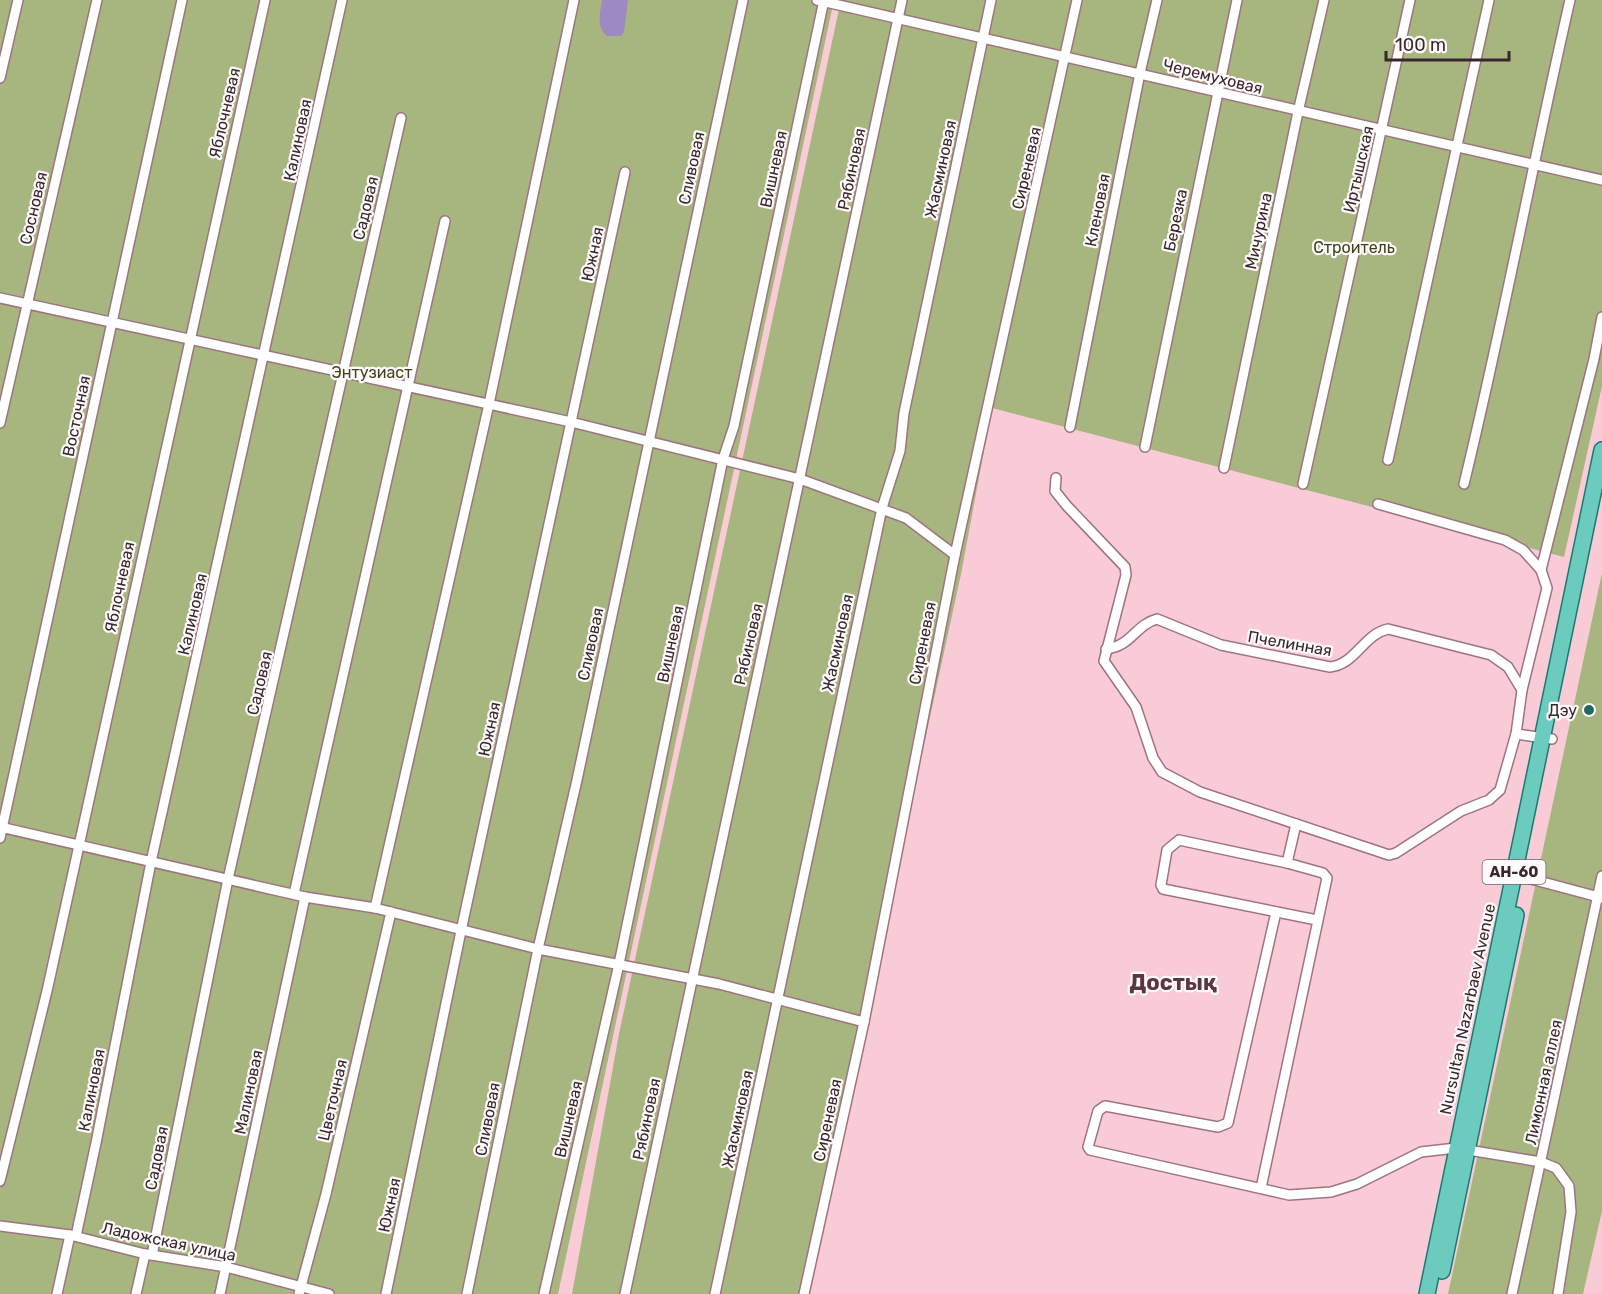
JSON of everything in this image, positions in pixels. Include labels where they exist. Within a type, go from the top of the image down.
[{"type":"main road","name":"Nursultan Nazarbaev Avenue","points":[[1426,1294],[1524,878],[1602,450]]},
{"type":"main road","name":"Nursultan Nazarbaev Avenue","points":[[1437,1294],[1462,1148],[1548,738],[1602,496]]},
{"type":"street","points":[[0,78],[18,0]]},
{"type":"street","name":"Сосновая","points":[[0,423],[97,0]]},
{"type":"street","name":"Восточная","points":[[0,838],[182,0]]},
{"type":"street","name":"Яблочневая","points":[[0,1181],[46,991],[265,0]]},
{"type":"street","name":"Калиновая","points":[[57,1294],[96,1143],[151,862],[266,354],[342,0]]},
{"type":"street","points":[[375,908],[489,404],[574,0]]},
{"type":"street","name":"Сливовая","points":[[467,1294],[538,949],[577,780],[743,0]]},
{"type":"street","name":"Черемуховая","points":[[821,0],[1065,58],[1140,73],[1298,112],[1602,180]]},
{"type":"street","name":"Вишневая","points":[[544,1294],[619,964],[723,459],[734,426],[821,0]]},
{"type":"street","name":"Рябиновая","points":[[625,1294],[902,0]]},
{"type":"street","name":"Жасминовая","points":[[715,1294],[882,508],[900,451],[904,413],[991,0]]},
{"type":"street","name":"Сиреневая","points":[[804,1294],[864,1022],[955,555],[1077,0]]},
{"type":"street","name":"Кленовая","points":[[1070,427],[1140,73],[1157,0]]},
{"type":"street","name":"Березка","points":[[1145,447],[1216,92],[1238,0]]},
{"type":"street","name":"Мичурина","points":[[1224,468],[1298,112],[1324,0]]},
{"type":"street","name":"Иртышская","points":[[1303,484],[1410,0]]},
{"type":"street","points":[[1388,460],[1489,0]]},
{"type":"street","points":[[1464,484],[1487,390],[1532,165],[1570,0]]},
{"type":"street","name":"Садовая","points":[[136,1294],[148,1254],[228,879],[401,118]]},
{"type":"street","name":"Южная","points":[[386,1294],[461,931],[625,172]]},
{"type":"street","points":[[294,894],[446,221]]},
{"type":"street","points":[[0,298],[571,422],[800,479],[906,518],[955,555]]},
{"type":"street","points":[[1541,570],[1594,359],[1602,317]]},
{"type":"street","points":[[1056,478],[1055,491],[1125,567],[1126,575],[1104,661],[1107,669],[1136,706],[1153,758],[1162,772],[1200,792],[1389,855],[1396,853],[1461,811],[1495,796],[1500,790],[1516,734],[1522,690],[1547,588],[1541,570],[1523,550],[1505,540],[1378,504]]},
{"type":"street","name":"Пчелинная","points":[[1106,649],[1123,645],[1148,621],[1157,619],[1221,645],[1330,667],[1341,666],[1374,635],[1388,629],[1491,655],[1508,667],[1522,690]]},
{"type":"street","points":[[1516,734],[1548,738]]},
{"type":"street","points":[[1287,862],[1296,824]]},
{"type":"street","points":[[1,827],[305,897],[375,908],[538,949],[691,978],[864,1022]]},
{"type":"street","points":[[1261,1188],[1326,878],[1323,873],[1287,862],[1179,840],[1167,850],[1161,885],[1163,889],[1317,920]]},
{"type":"street","name":"Лимонная аллея","points":[[1512,1294],[1600,897],[1602,876]]},
{"type":"street","points":[[1524,878],[1600,897]]},
{"type":"street","name":"Малиновая","points":[[220,1294],[305,897]]},
{"type":"street","name":"Цветочная","points":[[300,1290],[326,1194],[391,912]]},
{"type":"street","points":[[1276,912],[1228,1124],[1218,1128],[1105,1106],[1098,1111],[1088,1147],[1090,1150],[1289,1195],[1331,1192],[1357,1184],[1421,1152],[1462,1148],[1541,1162],[1556,1168],[1569,1186],[1571,1212],[1558,1294]]},
{"type":"street","name":"Ладожская улица","points":[[0,1226],[73,1235],[148,1254],[226,1267],[300,1290],[329,1294]]},
{"type":"green space","name":"Энтузиаст","points":[[0,0],[834,0],[558,1294],[0,1294]]},
{"type":"green space","name":"Строитель","points":[[841,0],[1602,0],[1602,386],[1564,557],[992,408],[961,574],[864,1022],[839,1111],[799,1294],[572,1294],[619,1034]]},
{"type":"green space","points":[[1602,573],[1602,1211],[1583,1294],[1448,1294]]},
{"type":"shaded area","points":[[602,0],[628,0],[624,32],[621,36],[607,36],[601,28]]},
{"type":"place","name":"Дэу","points":[[1589,710]]},
{"type":"district","name":"Достық","points":[[1173,982]]}]
